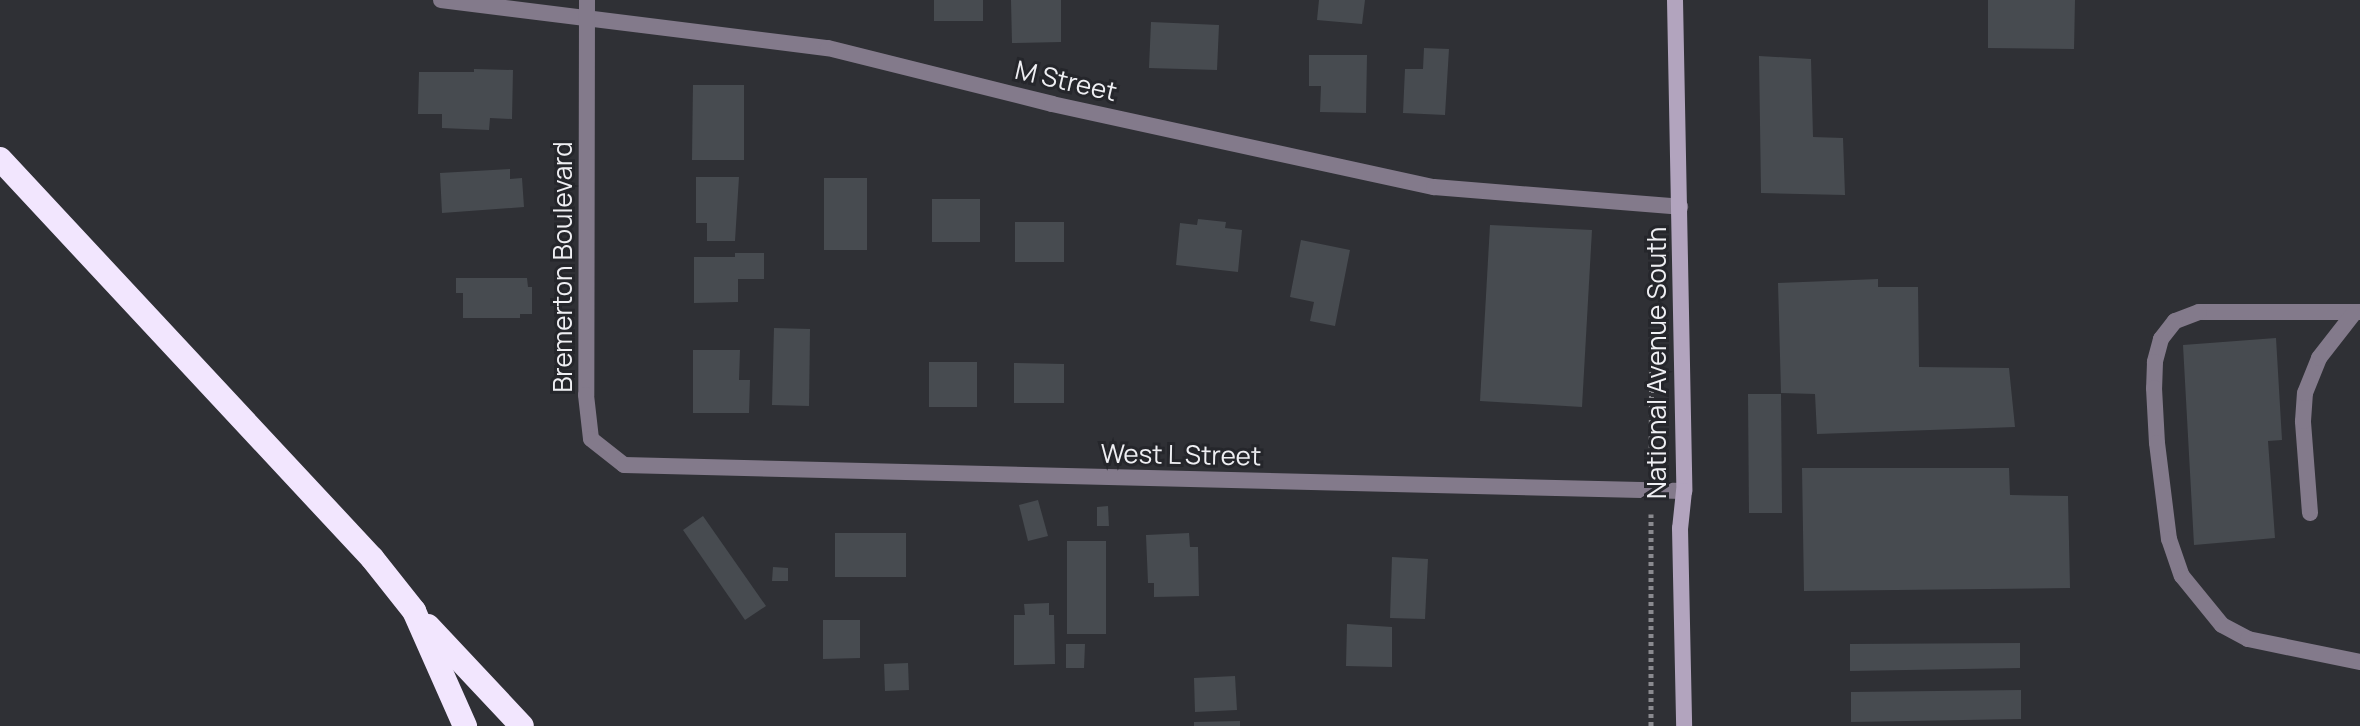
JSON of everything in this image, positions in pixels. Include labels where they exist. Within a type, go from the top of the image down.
[{"type":"highway","points":[[0,159],[372,558],[414,611],[522,726]]},
{"type":"highway","points":[[414,611],[465,726]]},
{"type":"main road","name":"National Avenue South","points":[[1675,0],[1684,491],[1680,528],[1684,726]]},
{"type":"street","name":"M Street","points":[[441,0],[828,48],[1052,104],[1434,187],[1680,207]]},
{"type":"street","name":"Bremerton Boulevard","points":[[587,0],[586,395],[591,439],[624,465],[676,467]]},
{"type":"street","points":[[2358,312],[2199,312],[2175,321],[2161,339],[2155,362],[2154,388],[2157,443],[2169,539],[2182,576],[2222,625],[2248,639],[2360,662]]},
{"type":"street","points":[[2310,513],[2303,421],[2305,393],[2319,358],[2358,312]]},
{"type":"street","name":"West L Street","points":[[676,467],[1684,491]]},
{"type":"building","points":[[934,0],[983,0],[983,21],[934,21]]},
{"type":"building","points":[[1011,0],[1061,0],[1061,42],[1012,43]]},
{"type":"building","points":[[1319,0],[1365,0],[1362,24],[1317,20]]},
{"type":"building","points":[[1988,0],[2075,0],[2074,49],[1988,48]]},
{"type":"building","points":[[1151,22],[1219,25],[1217,70],[1149,68]]},
{"type":"building","points":[[1424,48],[1449,49],[1445,115],[1403,113],[1405,69],[1423,69]]},
{"type":"building","points":[[1309,55],[1367,55],[1366,113],[1320,112],[1321,86],[1309,86]]},
{"type":"building","points":[[1759,56],[1811,59],[1813,137],[1843,138],[1845,195],[1761,193]]},
{"type":"building","points":[[474,69],[513,70],[512,119],[490,118],[489,130],[442,128],[442,114],[418,114],[419,72],[474,72]]},
{"type":"building","points":[[693,85],[744,85],[744,160],[692,160]]},
{"type":"building","points":[[510,169],[510,179],[522,178],[524,207],[442,213],[440,173]]},
{"type":"building","points":[[696,177],[739,177],[735,241],[707,241],[707,223],[696,223]]},
{"type":"building","points":[[824,178],[867,178],[867,250],[824,250]]},
{"type":"building","points":[[932,199],[980,199],[980,242],[932,242]]},
{"type":"building","points":[[1198,219],[1226,222],[1225,228],[1242,230],[1238,272],[1176,265],[1180,223],[1197,225]]},
{"type":"building","points":[[1015,222],[1064,222],[1064,262],[1015,262]]},
{"type":"building","points":[[1490,225],[1592,230],[1582,407],[1480,401]]},
{"type":"building","points":[[1301,240],[1350,250],[1335,326],[1310,321],[1314,302],[1290,297]]},
{"type":"building","points":[[735,253],[764,253],[764,279],[738,279],[738,302],[694,303],[694,257],[735,257]]},
{"type":"building","points":[[456,278],[527,278],[528,287],[532,287],[532,314],[520,314],[520,318],[463,318],[463,293],[456,293]]},
{"type":"building","points":[[1878,279],[1878,287],[1918,287],[1919,367],[2009,368],[2015,427],[1817,434],[1815,394],[1781,393],[1778,283]]},
{"type":"building","points":[[774,328],[810,329],[809,406],[772,405]]},
{"type":"building","points":[[2276,338],[2282,440],[2268,441],[2275,538],[2194,545],[2183,345]]},
{"type":"building","points":[[693,350],[740,350],[739,380],[750,380],[749,413],[693,413]]},
{"type":"building","points":[[929,362],[977,362],[977,407],[929,407]]},
{"type":"building","points":[[1014,363],[1064,364],[1064,403],[1014,403]]},
{"type":"building","points":[[1748,394],[1781,394],[1782,513],[1749,513]]},
{"type":"building","points":[[1802,468],[2009,468],[2010,495],[2068,496],[2070,588],[1804,591]]},
{"type":"building","points":[[1038,500],[1048,536],[1028,541],[1019,505]]},
{"type":"building","points":[[1108,506],[1109,526],[1097,526],[1097,507]]},
{"type":"building","points":[[703,516],[766,606],[745,620],[683,530]]},
{"type":"building","points":[[835,533],[906,533],[906,577],[835,577]]},
{"type":"building","points":[[1189,533],[1190,547],[1198,547],[1199,596],[1154,597],[1154,583],[1148,583],[1146,535]]},
{"type":"building","points":[[1067,541],[1106,541],[1106,634],[1067,634]]},
{"type":"building","points":[[1392,557],[1428,559],[1425,619],[1390,618]]},
{"type":"building","points":[[773,567],[788,568],[788,581],[772,581]]},
{"type":"building","points":[[1049,603],[1049,615],[1054,615],[1055,664],[1014,665],[1014,615],[1025,615],[1024,604]]},
{"type":"building","points":[[823,620],[860,620],[860,658],[823,659]]},
{"type":"building","points":[[1347,624],[1392,627],[1392,667],[1346,666]]},
{"type":"building","points":[[2020,643],[2020,668],[1850,671],[1850,644]]},
{"type":"building","points":[[1066,644],[1085,644],[1084,668],[1066,668]]},
{"type":"building","points":[[908,663],[909,690],[885,691],[884,664]]},
{"type":"building","points":[[1235,676],[1237,710],[1195,712],[1194,678]]},
{"type":"building","points":[[2021,690],[2021,719],[1851,722],[1851,692]]},
{"type":"building","points":[[1240,721],[1240,726],[1194,726],[1194,722]]}]
